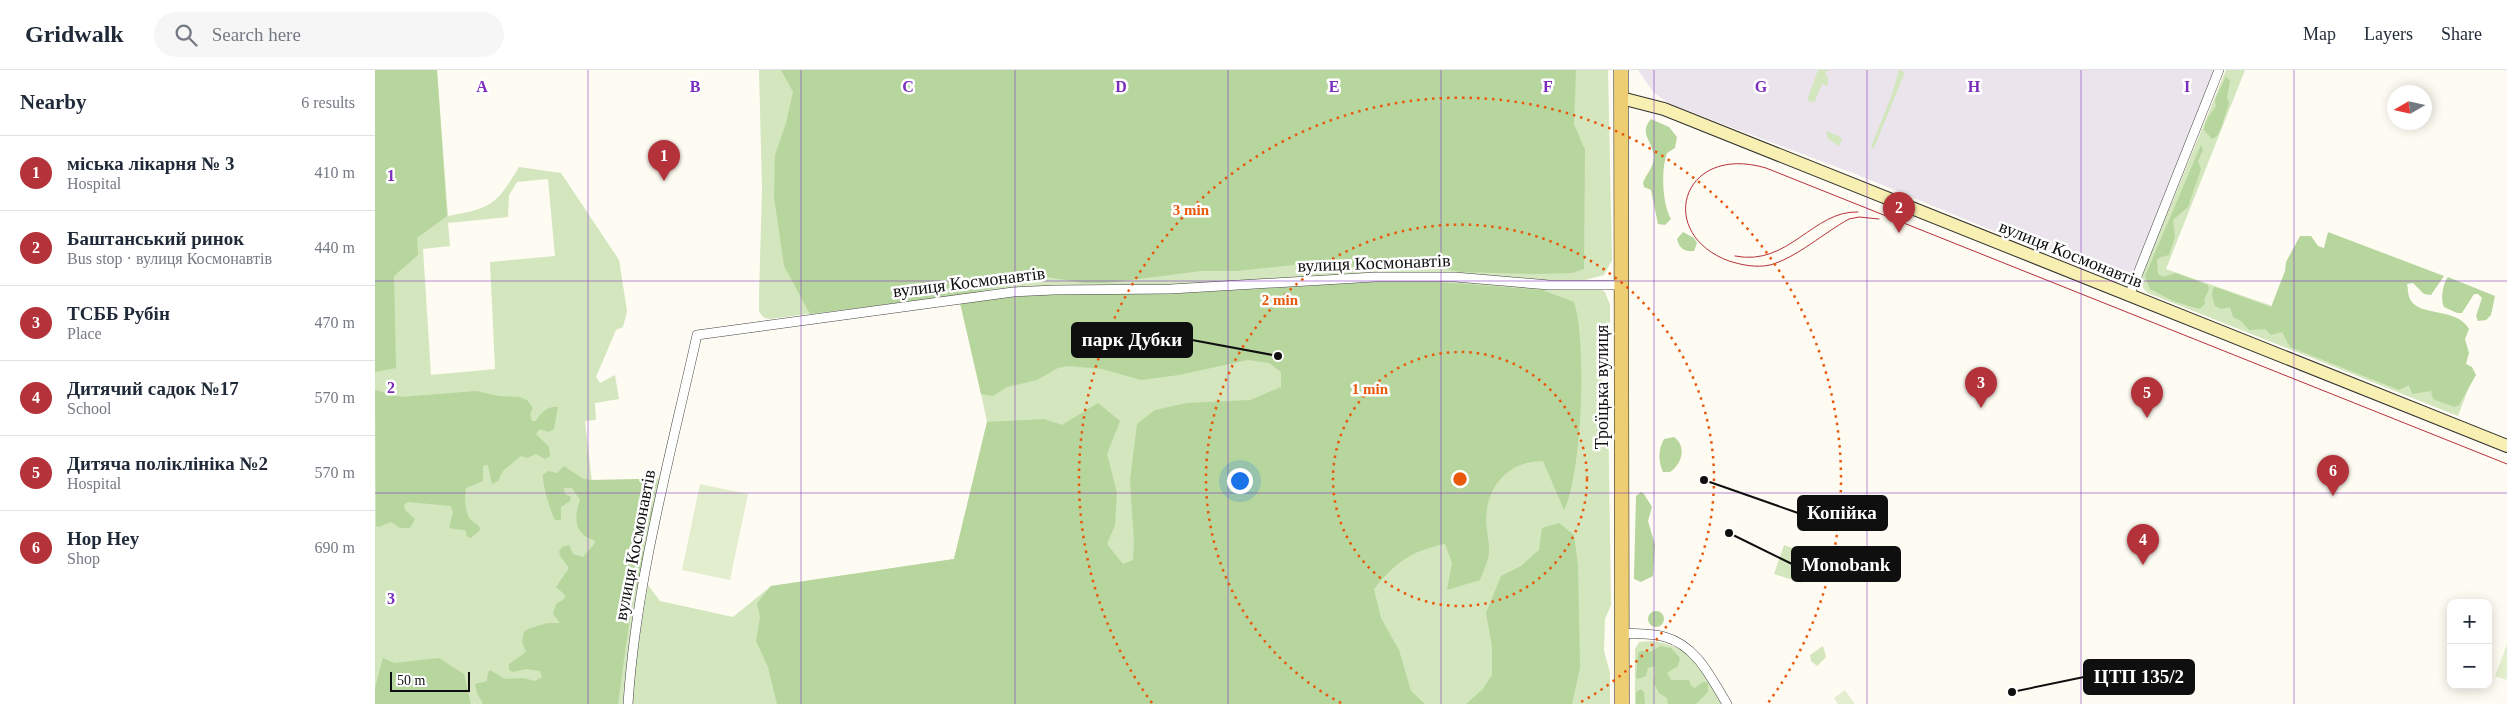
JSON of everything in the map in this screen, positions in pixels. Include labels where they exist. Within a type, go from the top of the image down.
[{"type":"main road","name":"Троїцька вулиця","points":[[1621,70],[1622,704]]},
{"type":"main road","name":"вулиця Космонавтів","points":[[1621,98],[1664,109],[2507,446]]},
{"type":"street","points":[[2129,296],[2219,70]]},
{"type":"street","name":"вулиця Космонавтів","points":[[627,704],[639,607],[697,335],[1013,292],[1171,289],[1375,277],[1426,276],[1549,286],[1622,285]]},
{"type":"street","points":[[1622,633],[1664,636],[1685,645],[1696,656],[1727,704]]},
{"type":"shaded area","points":[[1638,70],[2214,70],[2133,273],[2123,281],[2117,282],[1863,177],[1670,104],[1654,93]]},
{"type":"green space","points":[[375,70],[437,70],[448,216],[484,207],[491,203],[504,190],[519,167],[561,173],[619,260],[627,311],[623,327],[616,330],[596,377],[600,383],[615,375],[619,399],[595,403],[596,420],[585,421],[592,483],[661,478],[633,613],[623,704],[375,704]],"holes":[[[548,179],[555,256],[490,262],[495,369],[431,375],[423,249],[450,246],[448,223],[508,217],[509,195],[517,182]]]},
{"type":"green space","points":[[375,70],[437,70],[447,216],[417,238],[418,255],[394,276],[396,368],[375,372]]},
{"type":"green space","points":[[759,70],[1608,70],[1612,260],[1604,275],[1585,280],[1584,288],[1600,289],[1605,292],[1610,305],[1610,348],[1602,363],[1602,393],[1608,404],[1611,605],[1605,619],[1604,651],[1610,673],[1610,704],[631,704],[635,662],[648,585],[660,601],[733,617],[771,586],[954,559],[987,422],[960,295],[769,319],[763,317],[759,311],[762,189]]},
{"type":"green space","points":[[781,70],[1576,70],[1574,124],[1585,150],[1584,269],[1572,273],[1537,274],[1460,272],[1413,262],[1359,267],[1314,263],[1236,271],[1201,271],[1107,283],[1084,283],[1047,277],[960,295],[810,314],[784,266],[774,197],[775,155],[786,123],[793,92]]},
{"type":"green space","points":[[1818,70],[1831,70],[1827,71],[1825,75],[1828,77],[1828,86],[1822,84],[1814,103],[1807,100]]},
{"type":"green space","points":[[1899,70],[1905,72],[1874,148],[1871,147],[1891,97]]},
{"type":"green space","points":[[2226,70],[2245,70],[2166,269],[2473,376],[2458,416],[2148,293],[2143,288],[2142,276]]},
{"type":"green space","points":[[2226,76],[2230,81],[2227,97],[2229,103],[2221,128],[2217,136],[2212,139],[2204,130],[2208,117],[2216,106],[2215,100]]},
{"type":"green space","points":[[1651,119],[1669,127],[1677,137],[1675,148],[1667,153],[1665,160],[1664,196],[1671,219],[1665,225],[1658,224],[1651,190],[1644,187],[1643,183],[1654,161],[1653,151],[1646,133],[1647,124]]},
{"type":"green space","points":[[1826,131],[1839,136],[1842,140],[1839,146],[1828,139]]},
{"type":"green space","points":[[2201,145],[2203,150],[2198,161],[2201,169],[2188,207],[2173,220],[2175,237],[2169,255],[2157,260],[2158,274],[2163,277],[2176,273],[2208,285],[2209,289],[2204,300],[2205,304],[2199,309],[2173,301],[2150,289],[2145,276]]},
{"type":"green space","points":[[1683,232],[1694,238],[1697,243],[1694,251],[1685,250],[1679,245],[1677,239]]},
{"type":"green space","points":[[2328,232],[2444,276],[2431,295],[2424,294],[2413,283],[2407,284],[2409,298],[2414,305],[2456,318],[2469,329],[2465,339],[2469,353],[2466,364],[2472,367],[2476,375],[2459,405],[2454,407],[2433,399],[2431,391],[2412,394],[2409,385],[2399,390],[2290,347],[2282,332],[2271,335],[2265,329],[2249,330],[2241,321],[2233,317],[2230,307],[2221,309],[2215,306],[2212,296],[2213,288],[2215,287],[2271,307],[2285,271],[2286,262],[2300,236],[2311,236],[2318,246],[2324,248]]},
{"type":"green space","points":[[2448,277],[2495,296],[2491,315],[2486,320],[2478,321],[2476,316],[2482,298],[2478,294],[2474,294],[2462,313],[2457,313],[2444,307],[2442,300],[2443,292]]},
{"type":"green space","points":[[1425,281],[1542,290],[1574,302],[1578,320],[1580,346],[1581,407],[1575,468],[1564,510],[1543,461],[1520,465],[1502,477],[1487,507],[1486,519],[1489,554],[1480,580],[1447,590],[1452,563],[1445,544],[1423,550],[1405,559],[1374,589],[1381,618],[1399,650],[1411,691],[1425,704],[777,704],[768,667],[756,641],[760,617],[757,603],[771,586],[954,559],[987,422],[1044,419],[1062,425],[1098,403],[1120,421],[1107,454],[1117,493],[1115,525],[1107,544],[1123,564],[1133,560],[1134,542],[1130,480],[1137,424],[1155,410],[1187,403],[1250,400],[1281,387],[1281,372],[1269,363],[1248,360],[1179,375],[1141,380],[1102,369],[1068,366],[1058,368],[1037,380],[1007,387],[993,396],[981,394],[960,303],[1053,293],[1172,294],[1376,282]]},
{"type":"green space","points":[[375,390],[401,397],[476,391],[499,396],[519,397],[527,400],[533,408],[530,414],[532,421],[536,421],[548,408],[558,407],[554,429],[548,432],[540,429],[536,434],[549,447],[550,456],[545,459],[536,454],[527,458],[521,456],[503,471],[498,481],[492,484],[488,465],[483,466],[483,481],[466,488],[465,492],[468,515],[479,526],[480,530],[471,538],[467,537],[466,531],[449,527],[453,513],[451,506],[408,502],[404,505],[405,510],[415,519],[410,528],[400,528],[391,522],[379,527],[376,526]]},
{"type":"green space","points":[[1674,437],[1681,445],[1680,460],[1670,472],[1663,472],[1660,464],[1661,447],[1664,439]]},
{"type":"green space","points":[[564,466],[582,478],[589,480],[638,479],[655,481],[657,484],[652,496],[652,515],[643,530],[643,559],[637,588],[625,601],[630,616],[618,704],[483,704],[475,684],[487,681],[490,670],[505,679],[523,678],[535,681],[542,677],[540,671],[526,669],[513,672],[509,670],[509,664],[526,652],[522,642],[524,632],[547,623],[560,623],[553,614],[556,604],[564,599],[565,595],[556,587],[569,568],[560,556],[559,551],[562,547],[569,545],[573,554],[583,557],[595,543],[594,540],[582,534],[579,529],[576,519],[580,500],[572,488],[564,488],[565,494],[571,497],[570,501],[561,507],[561,520],[555,520],[553,516],[545,491],[543,475],[548,471],[557,473]]},
{"type":"green space","points":[[700,484],[748,494],[730,580],[682,570]]},
{"type":"green space","points":[[1641,492],[1652,507],[1648,521],[1655,545],[1653,576],[1641,582],[1634,579],[1634,576],[1636,496]]},
{"type":"green space","points":[[1559,523],[1574,535],[1578,565],[1580,668],[1572,704],[1466,704],[1483,689],[1492,675],[1492,646],[1486,613],[1501,576],[1521,566],[1539,550],[1542,528]]},
{"type":"green space","points":[[1784,545],[1812,555],[1802,583],[1774,574]]},
{"type":"green space","points":[[1656,611],[1664,619],[1656,627],[1648,619]]},
{"type":"green space","points":[[1639,642],[1664,643],[1686,654],[1702,671],[1723,704],[1635,704],[1635,649]]},
{"type":"green space","points":[[2507,644],[2507,680],[2495,676]]},
{"type":"green space","points":[[1660,646],[1671,648],[1680,658],[1678,666],[1667,673],[1671,680],[1689,680],[1691,686],[1695,688],[1703,682],[1708,683],[1708,692],[1696,704],[1668,704],[1667,698],[1659,693],[1653,682],[1655,676],[1654,666],[1648,668],[1646,676],[1638,679],[1636,677],[1638,653],[1641,651],[1650,652]]},
{"type":"green space","points":[[1823,646],[1826,657],[1817,666],[1811,661],[1810,655]]},
{"type":"green space","points":[[383,658],[394,663],[439,658],[464,674],[471,704],[375,704],[375,688]]},
{"type":"green space","points":[[1641,689],[1644,692],[1645,704],[1636,704],[1636,692]]},
{"type":"green space","points":[[1845,690],[1855,704],[1838,704],[1834,698]]},
{"type":"tram line","points":[[1879,219],[1859,217],[1849,219],[1780,262],[1765,266],[1754,266],[1729,261],[1706,248],[1692,232],[1686,213],[1688,195],[1697,179],[1714,168],[1737,164],[1766,168],[2507,464]]},
{"type":"tram line","points":[[1735,256],[1754,257],[1771,253],[1786,246],[1827,220],[1842,214],[1858,212]]},
{"type":"place","name":"міська лікарня № 3","points":[[664,181]]},
{"type":"place","name":"Баштанський ринок","points":[[1899,233]]},
{"type":"place","name":"парк Дубки","points":[[1278,356]]},
{"type":"place","name":"ТСББ Рубін","points":[[1981,408]]},
{"type":"place","name":"Дитяча поліклініка №2","points":[[2147,418]]},
{"type":"place","name":"Копійка","points":[[1704,480]]},
{"type":"place","name":"Hop Hey","points":[[2333,496]]},
{"type":"place","name":"Monobank","points":[[1729,533]]},
{"type":"place","name":"Дитячий садок №17","points":[[2143,565]]},
{"type":"place","name":"ЦТП 135/2","points":[[2012,692]]}]
